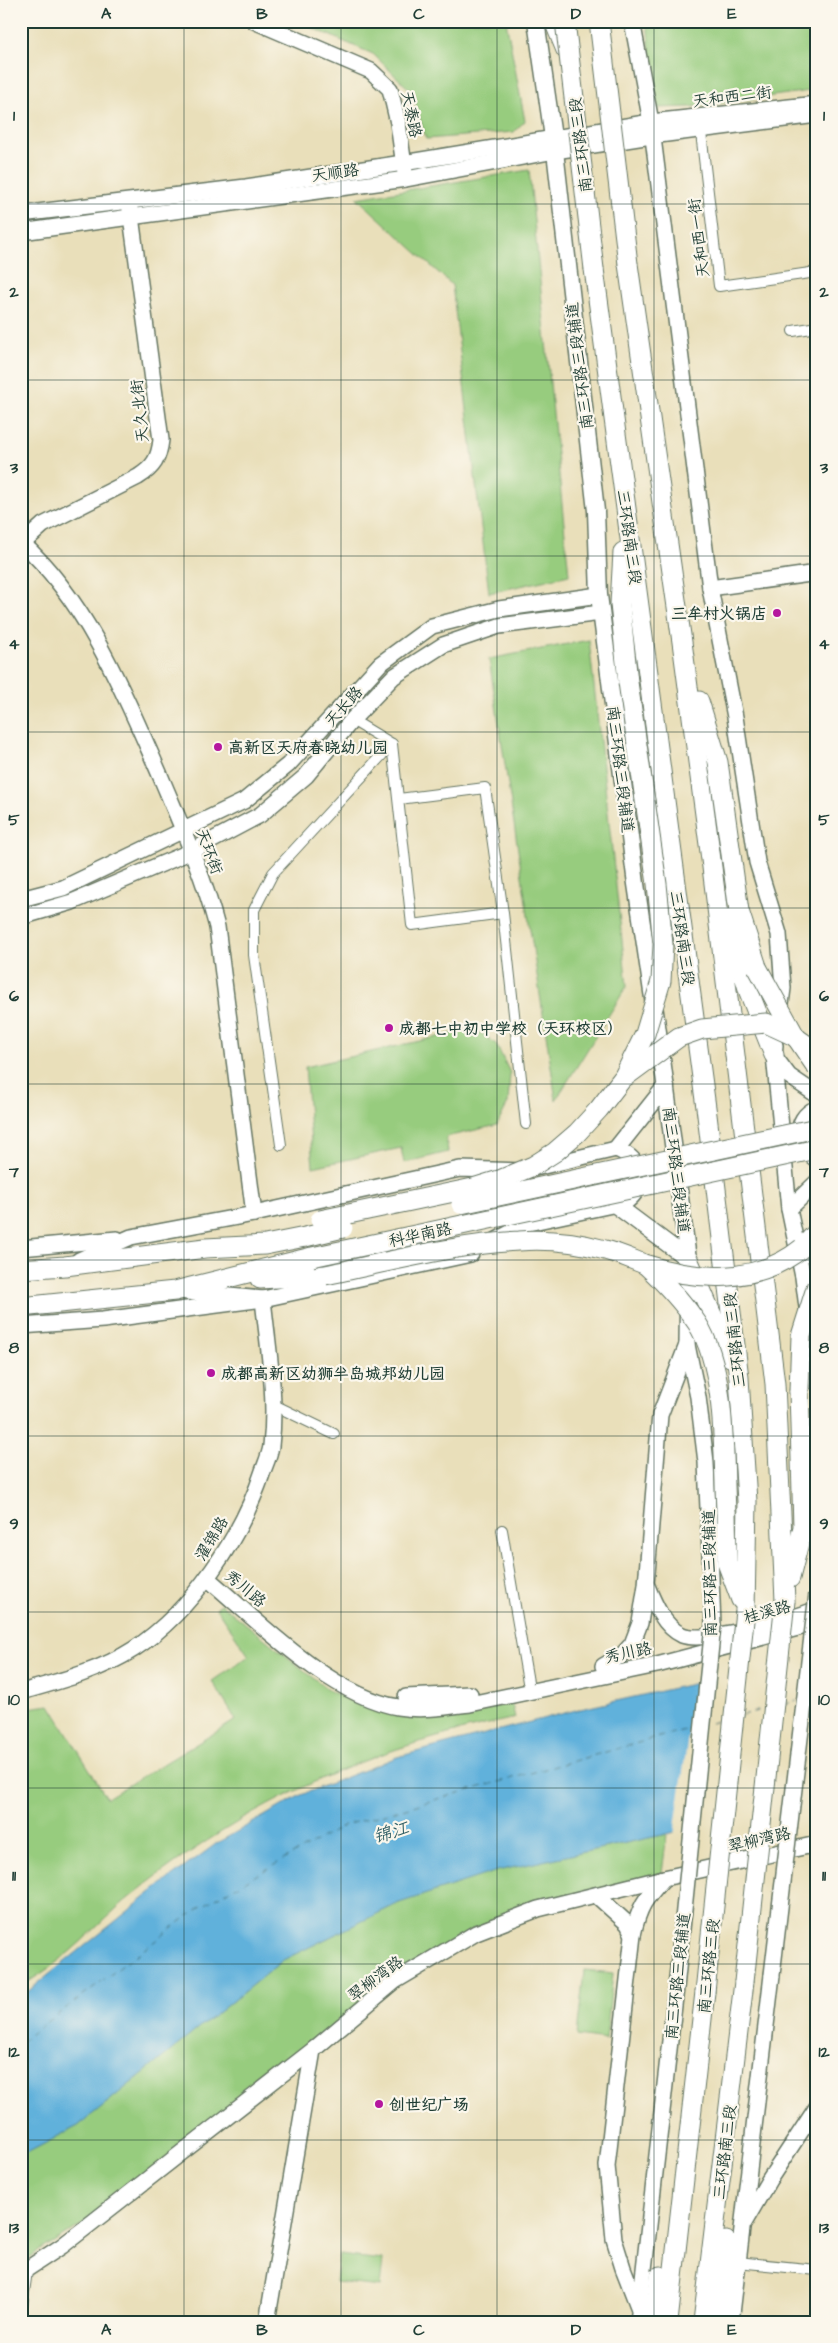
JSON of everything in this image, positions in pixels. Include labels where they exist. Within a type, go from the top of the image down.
[{"type":"highway","points":[[554,21],[569,56]]},
{"type":"highway","name":"南三环路三段","points":[[565,21],[594,268]]},
{"type":"highway","name":"南三环路三段","points":[[599,21],[628,264],[682,642]]},
{"type":"highway","name":"三环路南三段","points":[[594,268],[707,1115],[739,1378],[747,1501],[745,1611]]},
{"type":"highway","points":[[205,1248],[269,1231],[473,1188],[502,1179],[533,1166],[555,1152],[577,1133],[622,1079],[645,1034],[661,981],[663,944],[657,884],[628,682],[620,604],[625,504]]},
{"type":"highway","points":[[682,642],[712,867],[775,1384],[784,1601]]},
{"type":"highway","points":[[682,642],[718,762],[739,911],[757,967],[794,1034],[817,1068]]},
{"type":"highway","points":[[712,867],[749,992],[774,1055]]},
{"type":"highway","points":[[622,1079],[680,1037],[702,1029],[766,1023],[792,1035],[817,1052]]},
{"type":"highway","name":"科华南路","points":[[21,1270],[205,1248],[265,1245],[817,1128]]},
{"type":"highway","name":"科华南路","points":[[21,1307],[175,1290],[312,1258],[817,1149]]},
{"type":"highway","points":[[212,1282],[326,1275],[470,1245],[519,1240],[570,1243],[605,1250],[646,1264],[697,1277],[733,1277],[759,1272],[789,1258],[810,1241],[817,1232]]},
{"type":"highway","points":[[688,1259],[739,1378]]},
{"type":"highway","points":[[646,1264],[697,1322],[706,1341],[720,1394],[727,1564],[745,1611]]},
{"type":"highway","points":[[784,1601],[803,1528],[799,1391],[801,1336],[810,1281]]},
{"type":"highway","name":"三环路南三段","points":[[703,2322],[740,2018],[784,1601]]},
{"type":"highway","name":"南三环路三段","points":[[668,2322],[745,1611]]},
{"type":"highway","points":[[722,2322],[720,2292],[739,2117],[740,2018]]},
{"type":"highway","points":[[654,2322],[674,2161],[690,2121]]},
{"type":"main road","name":"南三环路三段辅道","points":[[536,21],[554,144],[596,511],[601,613],[688,1259]]},
{"type":"main road","points":[[616,1149],[666,1086]]},
{"type":"main road","points":[[617,1206],[688,1259]]},
{"type":"street","name":"天泰路","points":[[254,21],[371,71],[390,89],[398,123],[406,179]]},
{"type":"street","points":[[632,21],[651,129],[710,588],[735,717],[757,862],[780,934],[783,988],[774,1055],[789,1209],[817,1312]]},
{"type":"street","name":"天和西二街","points":[[700,124],[817,104]]},
{"type":"street","name":"天和西二街","points":[[651,129],[817,115]]},
{"type":"street","name":"天和西一街","points":[[700,124],[719,286],[817,272]]},
{"type":"street","name":"天顺路","points":[[21,214],[246,186],[651,129]]},
{"type":"street","name":"天顺路","points":[[21,232],[406,179],[554,144]]},
{"type":"street","name":"天久北街","points":[[22,542],[43,525],[138,477],[152,468],[160,454],[161,440],[129,200]]},
{"type":"street","points":[[793,331],[817,327]]},
{"type":"street","name":"天环街","points":[[22,542],[54,578],[88,625],[143,737],[184,831],[209,897],[217,928],[254,1214]]},
{"type":"street","points":[[710,588],[817,573]]},
{"type":"street","name":"天长路","points":[[21,899],[63,888],[244,802],[288,765],[380,664],[432,626],[499,609],[599,595]]},
{"type":"street","name":"天长路","points":[[21,917],[72,902],[192,851],[260,815],[306,776],[352,720],[393,677],[444,645],[499,626],[601,613]]},
{"type":"street","points":[[352,720],[392,744]]},
{"type":"street","points":[[392,744],[412,925],[503,913]]},
{"type":"street","points":[[280,1145],[254,955],[254,910],[273,873],[392,744]]},
{"type":"street","points":[[398,799],[485,788],[503,913],[526,1124]]},
{"type":"street","points":[[774,1055],[789,1076],[817,1095]]},
{"type":"street","points":[[817,1108],[806,1115],[799,1127],[801,1143],[807,1153],[817,1160]]},
{"type":"street","points":[[21,1248],[131,1237],[254,1214],[460,1169],[522,1171],[616,1149],[626,1153],[636,1162],[640,1174],[640,1186],[635,1195],[626,1202],[617,1206],[528,1223],[474,1254],[263,1299],[102,1320],[21,1326]]},
{"type":"street","points":[[789,1209],[817,1182]]},
{"type":"street","points":[[65,1266],[131,1237]]},
{"type":"street","name":"南三环路三段辅道","points":[[639,2315],[676,1988],[713,1626],[706,1462],[698,1397],[688,1344],[688,1259]]},
{"type":"street","points":[[810,1281],[817,1383]]},
{"type":"street","points":[[175,1290],[263,1299]]},
{"type":"street","name":"濯锦路","points":[[21,1692],[97,1668],[134,1648],[167,1622],[207,1578],[236,1531],[256,1494],[270,1448],[274,1406],[263,1299]]},
{"type":"street","points":[[603,1666],[622,1655],[632,1644],[640,1623],[646,1585],[660,1415],[688,1344]]},
{"type":"street","points":[[274,1406],[334,1434]]},
{"type":"street","points":[[502,1530],[528,1682]]},
{"type":"street","name":"秀川路","points":[[207,1578],[324,1676],[354,1692],[398,1707],[441,1708],[470,1704],[702,1654]]},
{"type":"street","name":"秀川路","points":[[207,1578],[233,1589],[312,1658],[342,1676],[378,1693],[396,1698],[466,1695],[667,1652]]},
{"type":"street","points":[[646,1585],[654,1604],[666,1621],[682,1634],[700,1638],[799,1616],[817,1609]]},
{"type":"street","points":[[731,2322],[817,1594]]},
{"type":"street","name":"桂溪路","points":[[667,1652],[756,1633],[817,1616]]},
{"type":"street","name":"桂溪路","points":[[702,1654],[817,1623]]},
{"type":"street","name":"翠柳湾路","points":[[24,2272],[62,2246],[313,2050],[395,1982],[476,1933],[538,1910],[664,1878],[817,1844]]},
{"type":"street","points":[[639,2315],[614,2239],[607,2166],[633,1935],[644,1900],[664,1878]]},
{"type":"street","points":[[596,1895],[628,1924],[633,1935]]},
{"type":"street","points":[[267,2322],[313,2050]]},
{"type":"street","points":[[741,2229],[769,2180],[817,2107]]},
{"type":"street","points":[[737,2262],[817,2270]]},
{"type":"street","points":[[21,2314],[24,2272]]},
{"type":"green space","points":[[296,21],[506,21],[525,121],[514,132],[426,139],[412,92],[373,54]]},
{"type":"green space","points":[[647,21],[817,21],[817,90],[691,107],[655,108]]},
{"type":"green space","points":[[529,170],[569,575],[489,593],[452,285],[357,198]]},
{"type":"green space","points":[[589,640],[627,986],[556,1100],[489,659]]},
{"type":"green space","points":[[468,1030],[483,1034],[496,1044],[510,1073],[508,1103],[497,1125],[446,1137],[448,1152],[404,1163],[401,1148],[313,1167],[305,1067]]},
{"type":"green space","points":[[221,1604],[330,1691],[359,1705],[395,1714],[436,1716],[512,1704],[515,1718],[447,1734],[380,1755],[283,1797],[221,1832],[163,1871],[125,1901],[61,1959],[21,1987],[21,1709],[50,1705],[107,1798],[236,1720],[212,1681],[249,1656],[216,1608]]},
{"type":"green space","points":[[667,1834],[662,1873],[473,1929],[246,2097],[88,2221],[21,2262],[21,2156],[78,2126],[283,1960],[399,1903],[496,1871]]},
{"type":"green space","points":[[584,1970],[613,1973],[606,2040],[577,2036]]},
{"type":"green space","points":[[339,2255],[383,2260],[380,2287],[336,2282]]},
{"type":"water","name":"锦江","points":[[817,1656],[817,1797],[667,1834],[497,1871],[399,1903],[283,1960],[78,2126],[21,2156],[21,1997],[163,1883],[217,1843],[301,1795],[397,1757],[576,1710]]},
{"type":"pier","points":[[817,1653],[817,1762],[813,1801],[674,1835],[696,1680]]},
{"type":"ferry route","points":[[784,1704],[797,1701]]},
{"type":"ferry route","points":[[742,1715],[765,1709]]},
{"type":"ferry route","points":[[711,1723],[724,1719]]},
{"type":"ferry route","points":[[21,2042],[200,1907],[345,1825],[695,1727]]},
{"type":"place","name":"三牟村火锅店","points":[[777,613]]},
{"type":"place","name":"高新区天府春晓幼儿园","points":[[218,747]]},
{"type":"place","name":"成都七中初中学校（天环校区）","points":[[389,1028]]},
{"type":"place","name":"成都高新区幼狮半岛城邦幼儿园","points":[[211,1373]]},
{"type":"place","name":"创世纪广场","points":[[379,2104]]}]
